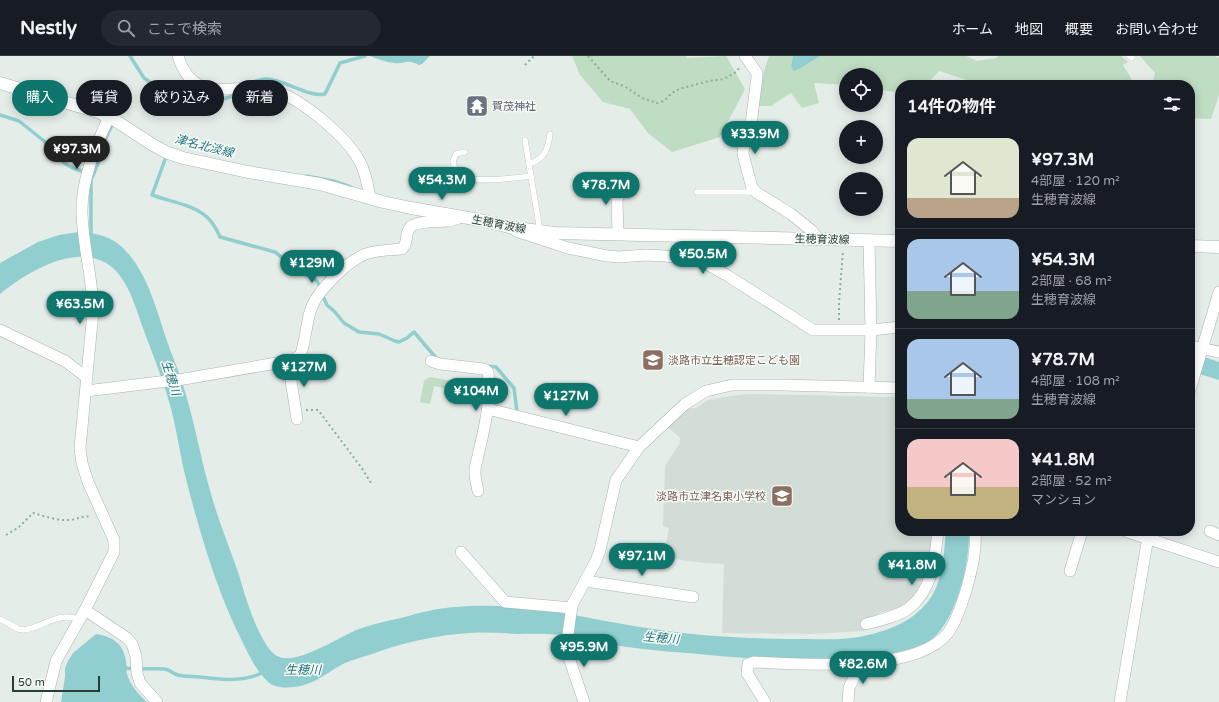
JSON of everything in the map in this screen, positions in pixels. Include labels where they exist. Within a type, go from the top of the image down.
[{"type":"main road","name":"生穂育波線","points":[[0,83],[93,110],[109,117],[154,146],[183,158],[320,184],[383,202],[540,232],[895,241]]},
{"type":"main road","points":[[1195,246],[1219,247]]},
{"type":"street","points":[[178,56],[183,68],[192,80],[203,87],[214,89],[270,89],[282,93],[306,108],[334,130],[355,153],[364,169],[370,198]]},
{"type":"street","points":[[745,57],[757,73],[750,132],[744,144],[743,154],[752,188],[804,224],[818,239]]},
{"type":"street","points":[[46,702],[56,661],[85,610],[114,552],[114,540],[88,482],[82,463],[80,448],[93,312],[92,292],[83,231],[82,213],[84,187],[92,156],[109,117]]},
{"type":"street","points":[[618,234],[617,201],[622,182]]},
{"type":"street","points":[[86,391],[160,383],[288,361],[298,357],[301,354],[311,308],[324,287],[344,268],[362,255],[368,253],[402,250],[405,246],[408,230],[412,226],[435,221],[449,221],[462,217]]},
{"type":"street","points":[[497,224],[507,229],[568,248],[606,256],[665,256],[690,259],[705,263],[814,330],[871,330],[895,328]]},
{"type":"street","points":[[869,240],[871,330],[869,387]]},
{"type":"street","points":[[1195,373],[1219,292]]},
{"type":"street","points":[[0,330],[66,361],[86,377]]},
{"type":"street","points":[[1195,349],[1201,352],[1219,352]]},
{"type":"street","points":[[288,361],[296,415]]},
{"type":"street","points":[[431,361],[440,364],[484,369],[488,372],[490,385],[488,409],[475,469],[478,492]]},
{"type":"street","points":[[584,702],[566,649],[571,611],[600,550],[616,480],[639,447],[685,404],[706,391],[732,385],[895,388]]},
{"type":"street","points":[[488,409],[639,447]]},
{"type":"street","points":[[866,624],[910,608],[919,597],[929,581],[932,572],[937,536]]},
{"type":"street","points":[[765,702],[747,673],[748,664],[754,662],[809,664],[861,663],[900,658],[918,653],[938,643],[954,622],[960,608],[969,580],[975,548],[975,536]]},
{"type":"street","points":[[1070,571],[1080,536]]},
{"type":"street","points":[[1120,702],[1148,536]]},
{"type":"street","points":[[1153,536],[1219,562]]},
{"type":"street","points":[[461,552],[505,602],[571,611]]},
{"type":"street","points":[[586,579],[592,582],[693,597]]},
{"type":"street","points":[[85,610],[127,638],[135,651],[136,669],[140,683],[157,702]]},
{"type":"street","points":[[848,702],[849,688],[861,663]]},
{"type":"lane","points":[[529,164],[537,162],[544,154],[547,149],[550,134]]},
{"type":"lane","points":[[525,140],[540,232]]},
{"type":"lane","points":[[465,152],[456,154],[453,161],[456,171],[464,177],[492,180],[531,176]]},
{"type":"lane","points":[[697,192],[756,192]]},
{"type":"lane","points":[[0,619],[18,629],[23,630],[58,618],[71,616],[79,620]]},
{"type":"path","points":[[525,65],[534,56]]},
{"type":"path","points":[[588,56],[610,81],[624,86],[642,98],[660,103],[664,102],[672,93],[679,89],[709,81],[724,79],[736,72],[745,57]]},
{"type":"path","points":[[840,330],[839,303],[844,239]]},
{"type":"path","points":[[296,415],[318,410],[361,467],[371,483]]},
{"type":"path","points":[[6,535],[18,528],[33,513],[69,520],[85,516],[104,519]]},
{"type":"shaded area","name":"淡路市立津名東小学校","points":[[749,394],[895,397],[895,536],[933,536],[931,560],[912,601],[901,608],[882,612],[875,616],[866,618],[865,631],[811,634],[722,633],[724,564],[681,560],[669,556],[665,548],[669,528],[663,526],[665,466],[680,443],[680,438],[666,425],[681,410],[696,408],[708,400]]},
{"type":"green space","points":[[572,56],[686,56],[686,58],[726,56],[745,89],[720,137],[672,152],[648,133],[630,109],[603,102],[580,75]]},
{"type":"green space","points":[[769,56],[793,56],[791,66],[820,56],[966,56],[977,61],[996,58],[998,56],[1121,56],[1128,62],[1123,65],[1132,80],[967,80],[939,71],[931,80],[895,80],[895,92],[883,90],[883,68],[839,68],[839,85],[814,83],[819,103],[802,108],[791,93],[771,106],[758,106],[764,71]]},
{"type":"green space","points":[[1140,56],[1215,56],[1219,58],[1219,95],[1211,119],[1195,118],[1195,80],[1153,80],[1155,73]]},
{"type":"green space","points":[[430,377],[462,383],[460,392],[434,386],[430,404],[420,402],[424,381]]},
{"type":"water","points":[[370,56],[430,56],[419,65],[411,62],[391,63]]},
{"type":"water","points":[[793,56],[820,56],[794,71],[791,66]]},
{"type":"water","name":"生穂川","points":[[79,232],[92,233],[109,238],[124,249],[132,258],[145,279],[178,369],[212,498],[239,575],[248,606],[257,628],[268,647],[274,654],[282,658],[291,658],[317,650],[351,632],[380,623],[435,610],[481,606],[505,606],[555,612],[672,632],[711,636],[769,639],[846,639],[860,637],[896,626],[912,617],[919,611],[927,603],[937,585],[942,564],[945,536],[969,536],[964,573],[955,604],[941,630],[928,642],[894,653],[849,660],[802,661],[755,659],[637,648],[554,634],[476,633],[457,634],[419,640],[394,647],[346,663],[316,680],[303,685],[287,688],[272,685],[256,668],[250,657],[233,622],[217,582],[191,499],[172,414],[161,376],[133,301],[120,275],[106,263],[93,258],[79,257],[65,259],[36,270],[0,294],[0,263],[38,242],[59,235]]},
{"type":"water","points":[[1195,354],[1219,362],[1219,380],[1195,373]]},
{"type":"water","points":[[96,634],[112,639],[120,645],[125,655],[127,674],[130,682],[147,702],[61,702],[65,668],[68,661],[73,653]]},
{"type":"waterway","points":[[130,56],[144,78],[157,87],[174,93],[195,93],[220,100],[232,96]]},
{"type":"waterway","points":[[288,85],[319,95],[325,94],[340,63],[365,56]]},
{"type":"waterway","points":[[261,80],[273,80]]},
{"type":"waterway","points":[[0,115],[19,121],[44,141],[64,163],[84,172]]},
{"type":"waterway","points":[[91,236],[91,180],[104,149],[104,142],[112,125]]},
{"type":"waterway","points":[[166,157],[152,195],[196,209],[212,222],[220,237],[275,252],[298,270],[317,281],[321,289]]},
{"type":"waterway","name":"津名北淡線","points":[[306,176],[333,181],[351,187]]},
{"type":"waterway","points":[[322,294],[327,305],[344,323],[359,332],[379,334],[399,342],[414,332],[437,359]]},
{"type":"waterway","points":[[486,366],[496,367],[514,388],[517,412],[519,413]]},
{"type":"waterway","points":[[126,668],[164,669],[181,676],[216,679],[241,679],[264,672]]},
{"type":"place","name":"賀茂神社","points":[[477,106]]},
{"type":"place","name":"淡路市立生穂認定こども園","points":[[653,360]]},
{"type":"place","name":"淡路市立津名東小学校","points":[[782,496]]}]
